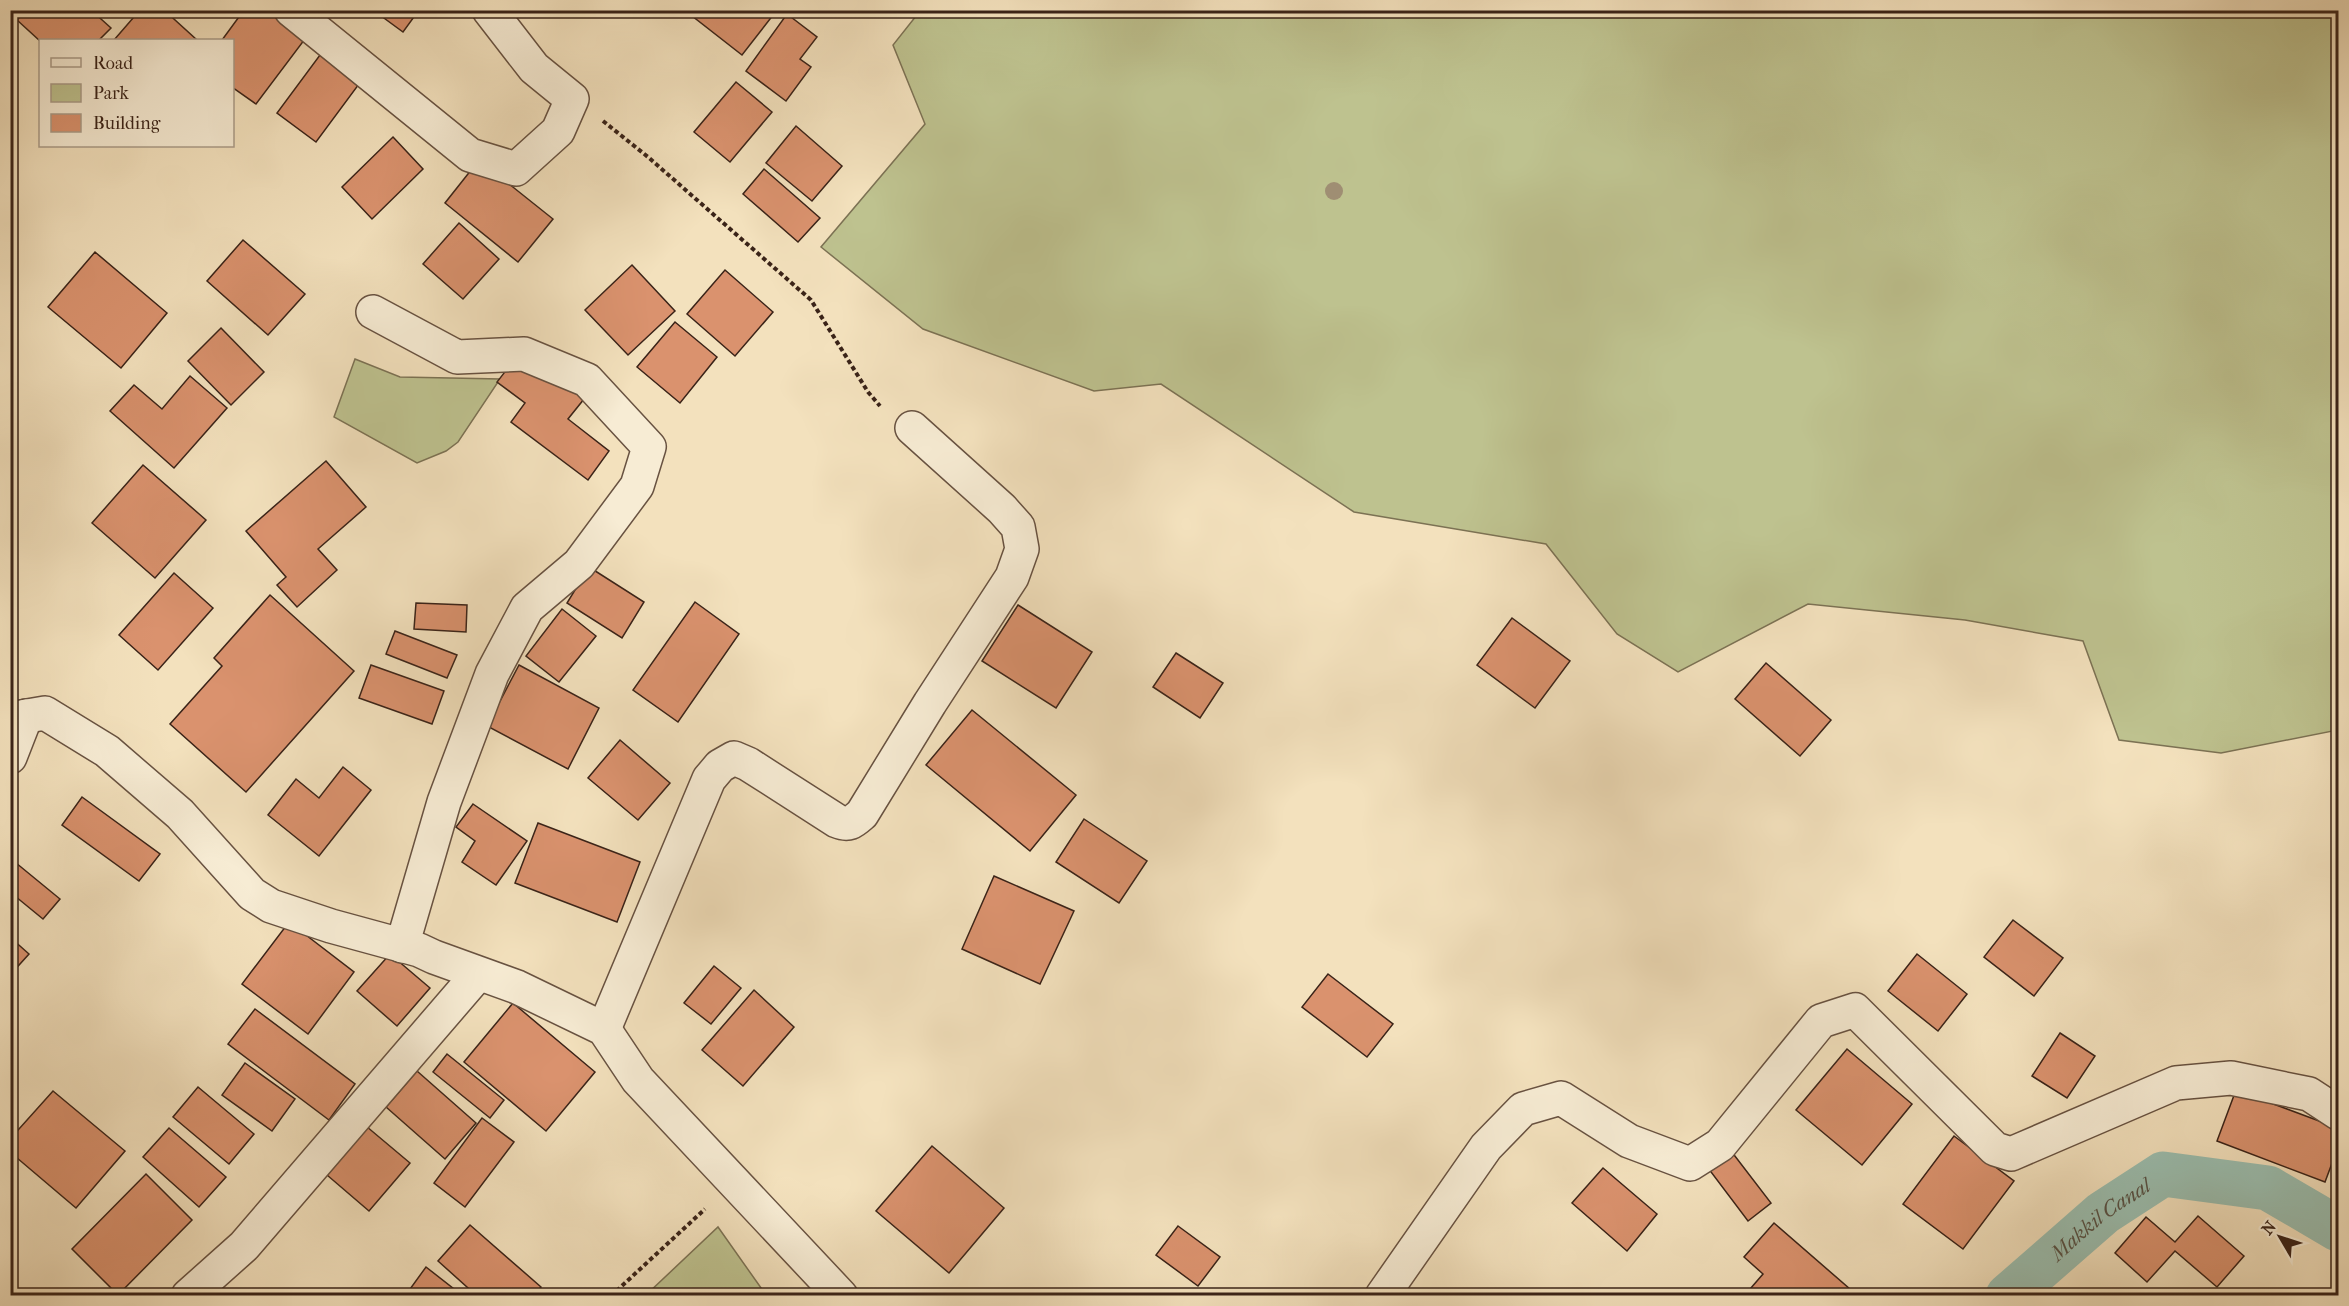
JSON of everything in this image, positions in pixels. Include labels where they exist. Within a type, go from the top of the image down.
[{"type":"street","points":[[291,10],[470,155],[516,169],[558,131],[572,99],[534,68],[489,10]]},
{"type":"street","points":[[373,312],[457,357],[524,354],[587,380],[649,447],[637,486],[579,564],[527,608],[492,674],[444,802],[402,946]]},
{"type":"street","points":[[604,1029],[709,779],[720,765],[734,758],[837,820],[845,824],[853,822],[862,814],[930,703],[1012,577],[1022,549],[1018,527],[1002,509],[912,428]]},
{"type":"street","points":[[10,757],[18,717],[45,713],[107,751],[180,814],[245,887],[270,906],[331,926],[419,950],[517,987],[604,1029],[639,1080],[841,1296]]},
{"type":"street","points":[[188,1296],[244,1246],[478,974]]},
{"type":"street","points":[[1382,1296],[1486,1147],[1523,1109],[1561,1098],[1629,1141],[1690,1164],[1720,1145],[1821,1021],[1856,1010],[1995,1149],[2011,1154],[2176,1083],[2231,1078],[2309,1094],[2338,1113]]},
{"type":"path","points":[[572,99],[583,103],[648,157],[811,300],[868,392],[884,411],[912,428]]},
{"type":"path","points":[[611,1296],[734,1182]]},
{"type":"green space","points":[[920,11],[2338,11],[2338,730],[2221,753],[2119,740],[2083,641],[1965,620],[1808,604],[1678,672],[1617,634],[1546,544],[1354,512],[1161,384],[1094,391],[923,329],[821,247],[925,124],[893,45]]},
{"type":"green space","points":[[355,359],[400,377],[500,379],[458,442],[446,451],[417,463],[334,417]]},
{"type":"green space","points":[[718,1227],[766,1295],[646,1295]]},
{"type":"building","points":[[26,10],[91,10],[111,28],[100,39],[39,40],[17,20]]},
{"type":"building","points":[[140,10],[164,10],[196,39],[115,39]]},
{"type":"building","points":[[244,10],[284,10],[311,31],[256,104],[234,88],[234,39],[223,39]]},
{"type":"building","points":[[373,10],[419,10],[403,32]]},
{"type":"building","points":[[688,10],[777,10],[742,55],[687,12]]},
{"type":"building","points":[[787,14],[817,37],[800,59],[811,67],[786,101],[746,71]]},
{"type":"building","points":[[320,55],[359,84],[316,142],[277,113]]},
{"type":"building","points":[[736,82],[772,112],[730,162],[694,132]]},
{"type":"building","points":[[796,126],[842,166],[812,201],[766,163]]},
{"type":"building","points":[[393,137],[423,169],[372,219],[342,187]]},
{"type":"building","points":[[479,160],[553,219],[518,262],[445,203]]},
{"type":"building","points":[[764,169],[820,218],[798,242],[743,194]]},
{"type":"building","points":[[459,223],[499,259],[463,299],[423,264]]},
{"type":"building","points":[[243,240],[305,294],[268,335],[207,281]]},
{"type":"building","points":[[95,252],[167,313],[121,368],[48,307]]},
{"type":"building","points":[[632,265],[675,311],[628,355],[585,310]]},
{"type":"building","points":[[725,270],[773,312],[735,356],[687,314]]},
{"type":"building","points":[[675,322],[717,357],[680,403],[637,367]]},
{"type":"building","points":[[221,328],[264,372],[231,405],[188,361]]},
{"type":"building","points":[[522,350],[584,399],[568,419],[609,451],[588,480],[511,422],[525,403],[497,382]]},
{"type":"building","points":[[190,376],[227,408],[174,468],[110,411],[134,385],[162,409]]},
{"type":"building","points":[[326,461],[366,507],[318,549],[337,570],[297,607],[277,585],[286,577],[246,531]]},
{"type":"building","points":[[143,465],[206,520],[155,578],[92,523]]},
{"type":"building","points":[[589,567],[644,602],[622,638],[567,603]]},
{"type":"building","points":[[174,573],[213,608],[158,670],[119,635]]},
{"type":"building","points":[[270,595],[354,671],[246,792],[170,724],[222,666],[214,658]]},
{"type":"building","points":[[695,602],[739,634],[678,722],[633,690]]},
{"type":"building","points":[[416,603],[467,605],[466,632],[414,629]]},
{"type":"building","points":[[1018,605],[1092,652],[1056,708],[982,661]]},
{"type":"building","points":[[562,609],[596,636],[559,682],[526,656]]},
{"type":"building","points":[[1512,618],[1570,661],[1535,708],[1477,665]]},
{"type":"building","points":[[395,631],[457,655],[447,678],[386,654]]},
{"type":"building","points":[[1176,653],[1223,683],[1200,718],[1153,687]]},
{"type":"building","points":[[1766,663],[1831,720],[1800,756],[1735,699]]},
{"type":"building","points":[[371,665],[444,691],[432,724],[359,698]]},
{"type":"building","points":[[519,665],[599,708],[568,769],[487,726]]},
{"type":"building","points":[[972,710],[1076,795],[1030,851],[926,765]]},
{"type":"building","points":[[620,740],[670,783],[638,820],[588,778]]},
{"type":"building","points":[[343,767],[371,790],[319,856],[268,815],[296,779],[319,798]]},
{"type":"building","points":[[82,797],[160,854],[139,881],[62,825]]},
{"type":"building","points":[[473,804],[527,841],[496,885],[462,862],[475,841],[456,827]]},
{"type":"building","points":[[1084,819],[1147,861],[1119,903],[1056,862]]},
{"type":"building","points":[[538,823],[640,862],[617,922],[515,883]]},
{"type":"building","points":[[10,858],[60,899],[43,919],[10,892]]},
{"type":"building","points":[[994,876],[1074,911],[1040,984],[962,949]]},
{"type":"building","points":[[2013,920],[2063,958],[2034,996],[1984,957]]},
{"type":"building","points":[[289,922],[354,972],[308,1034],[242,984]]},
{"type":"building","points":[[10,939],[29,954],[10,975]]},
{"type":"building","points":[[390,954],[430,988],[397,1026],[357,991]]},
{"type":"building","points":[[1917,954],[1967,994],[1938,1031],[1888,991]]},
{"type":"building","points":[[714,966],[741,988],[711,1024],[684,1003]]},
{"type":"building","points":[[1328,974],[1393,1024],[1367,1057],[1302,1007]]},
{"type":"building","points":[[754,990],[794,1027],[743,1086],[702,1050]]},
{"type":"building","points":[[513,1003],[595,1072],[546,1131],[464,1062]]},
{"type":"building","points":[[255,1009],[355,1084],[329,1120],[228,1044]]},
{"type":"building","points":[[2060,1033],[2095,1056],[2067,1098],[2032,1076]]},
{"type":"building","points":[[1847,1049],[1912,1104],[1862,1165],[1796,1110]]},
{"type":"building","points":[[447,1054],[504,1100],[490,1118],[433,1072]]},
{"type":"building","points":[[245,1063],[295,1099],[272,1131],[222,1095]]},
{"type":"building","points":[[417,1071],[476,1123],[445,1159],[386,1107]]},
{"type":"building","points":[[198,1087],[254,1134],[229,1164],[173,1117]]},
{"type":"building","points":[[2236,1090],[2338,1128],[2338,1147],[2325,1182],[2217,1141]]},
{"type":"building","points":[[53,1091],[125,1151],[76,1208],[10,1152],[10,1139]]},
{"type":"building","points":[[482,1118],[514,1142],[465,1207],[434,1183]]},
{"type":"building","points":[[360,1121],[410,1163],[369,1211],[320,1169]]},
{"type":"building","points":[[169,1128],[226,1177],[199,1207],[143,1157]]},
{"type":"building","points":[[1954,1136],[2014,1181],[1963,1249],[1903,1204]]},
{"type":"building","points":[[932,1146],[1004,1208],[949,1273],[876,1211]]},
{"type":"building","points":[[1728,1147],[1771,1203],[1748,1221],[1705,1164]]},
{"type":"building","points":[[1603,1168],[1657,1214],[1627,1251],[1572,1203]]},
{"type":"building","points":[[146,1174],[192,1220],[118,1295],[72,1249]]},
{"type":"building","points":[[2198,1216],[2244,1256],[2217,1287],[2175,1251],[2147,1282],[2115,1253],[2146,1217],[2175,1242]]},
{"type":"building","points":[[1774,1223],[1858,1296],[1744,1296],[1763,1274],[1744,1257]]},
{"type":"building","points":[[470,1225],[541,1287],[533,1296],[477,1296],[438,1261]]},
{"type":"building","points":[[1178,1226],[1220,1257],[1198,1286],[1156,1255]]},
{"type":"building","points":[[426,1267],[463,1296],[405,1296]]},
{"type":"waterway","name":"Makkil Canal","points":[[2008,1296],[2103,1213],[2163,1174],[2268,1188],[2338,1229]]}]
